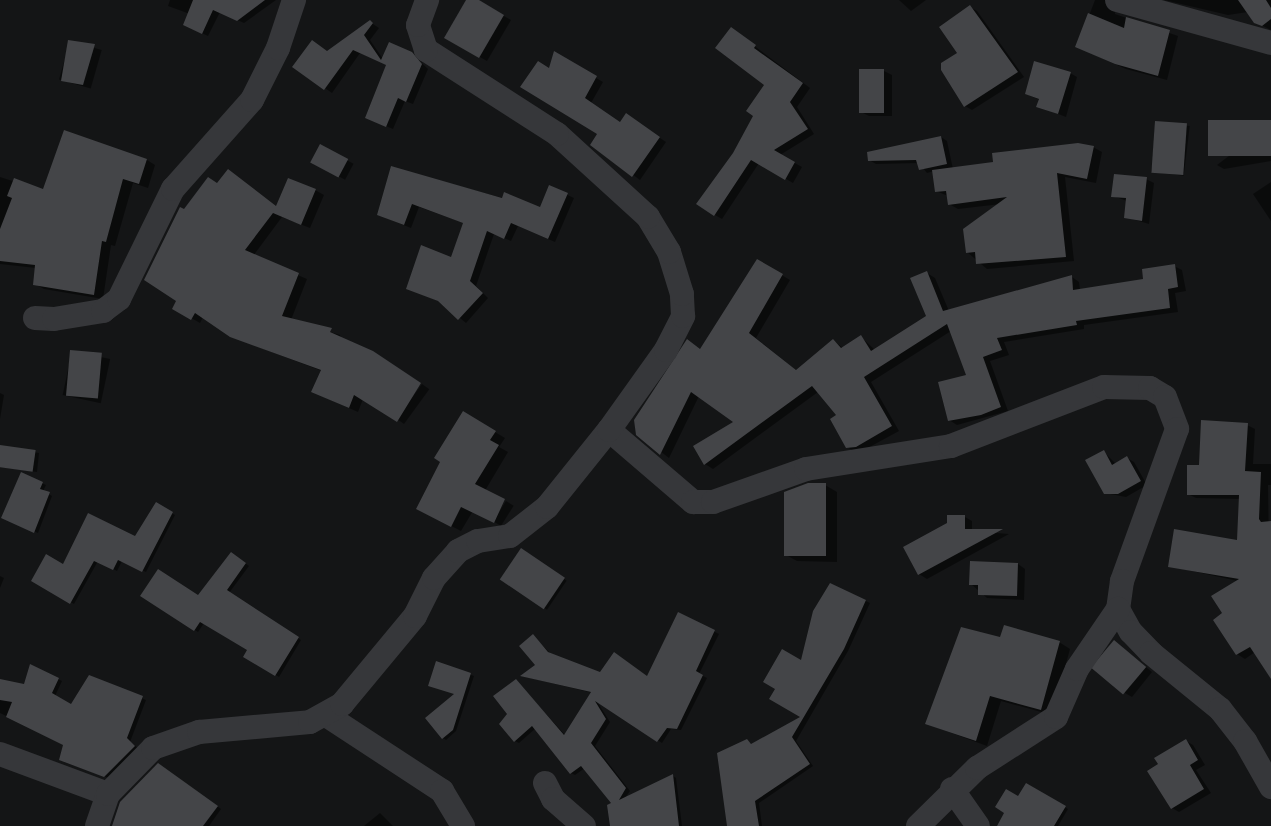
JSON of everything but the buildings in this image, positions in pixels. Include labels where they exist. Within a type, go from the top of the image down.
[{"type":"street","points":[[35,318],[54,319],[103,311],[119,299],[173,189],[252,100],[278,48],[294,0]]},
{"type":"street","points":[[97,826],[108,794],[153,748],[199,732],[310,722],[326,716],[342,704],[415,616],[446,563],[478,541],[510,536],[527,526],[609,430],[666,350],[683,316],[682,294],[669,252],[648,217],[557,134],[426,50],[418,25],[427,0]]},
{"type":"street","points":[[1117,0],[1271,43]]},
{"type":"street","points":[[609,430],[693,502],[713,501],[806,469],[951,446],[1104,387],[1149,388],[1165,397],[1177,429],[1122,581],[1118,609],[1077,669],[1056,717],[997,752],[952,789],[918,826]]},
{"type":"street","points":[[1118,609],[1131,632],[1151,653],[1220,709],[1245,741],[1271,787]]},
{"type":"street","points":[[326,716],[442,791],[463,826]]},
{"type":"street","points":[[0,754],[108,794]]},
{"type":"street","points":[[545,783],[553,799],[584,826]]},
{"type":"street","points":[[952,789],[978,826]]}]
